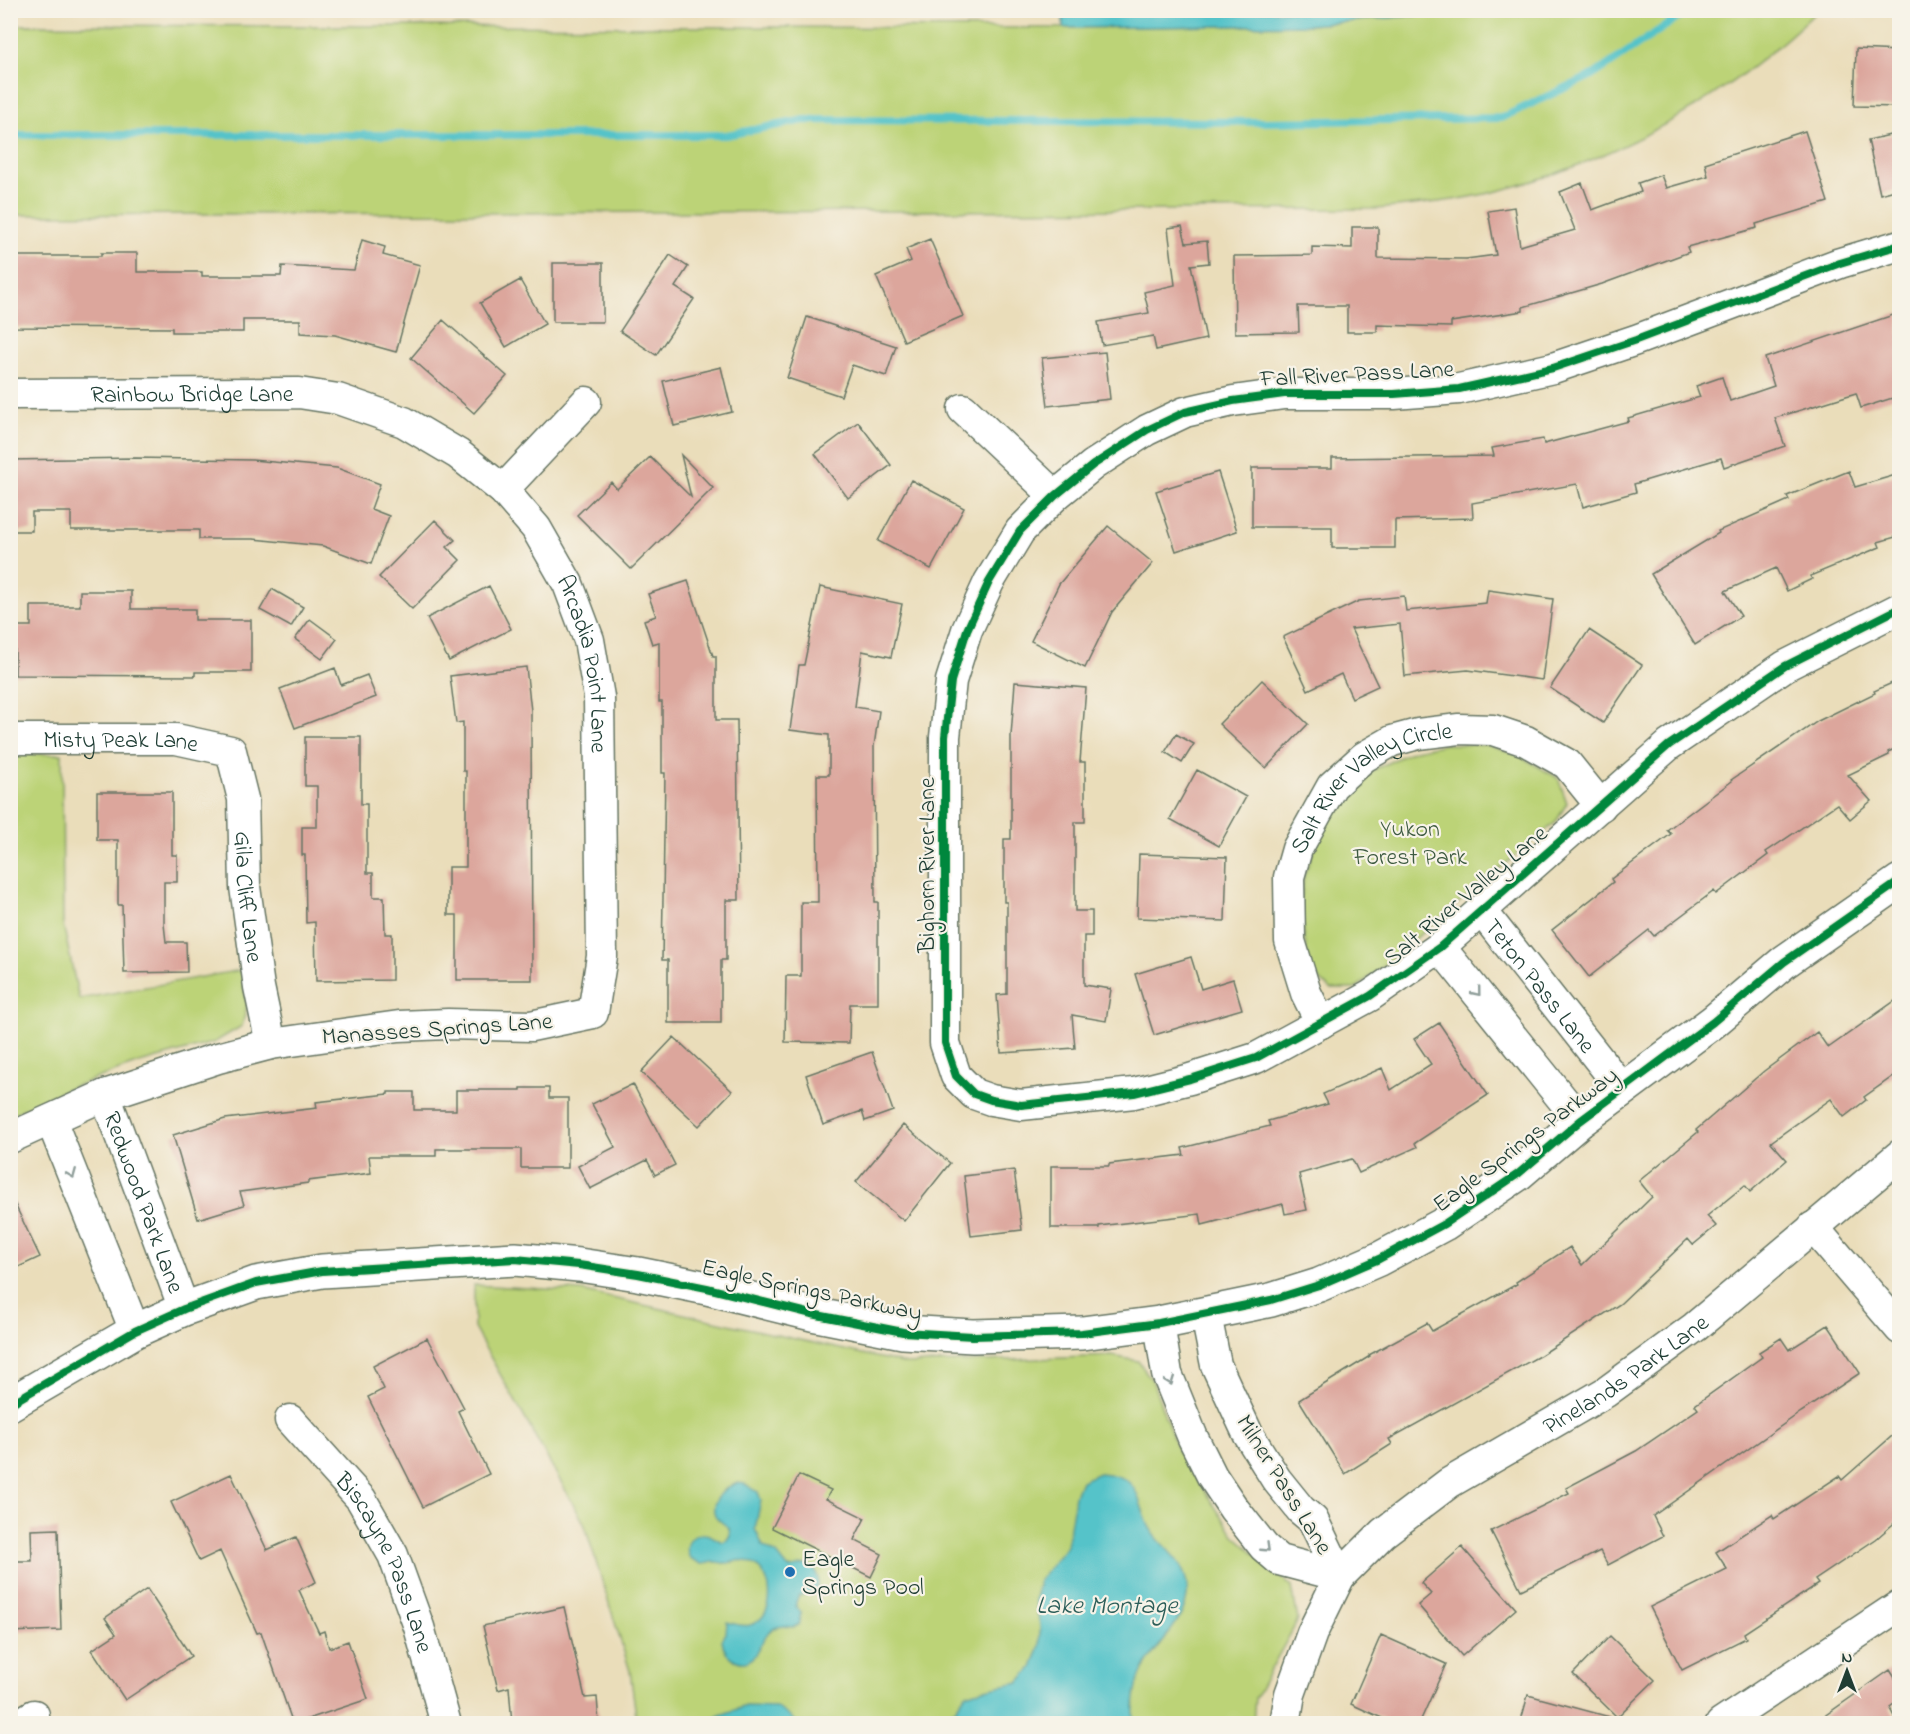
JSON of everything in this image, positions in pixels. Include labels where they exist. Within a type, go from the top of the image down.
[{"type":"street","name":"Fall River Pass Lane","points":[[967,630],[989,582],[1020,531],[1055,496],[1093,465],[1129,441],[1185,412],[1233,401],[1284,394],[1394,394],[1460,388],[1553,368],[1636,340],[1840,263],[1899,245]]},
{"type":"street","name":"Rainbow Bridge Lane","points":[[10,394],[299,393],[338,399],[370,409]]},
{"type":"street","points":[[503,490],[586,402]]},
{"type":"street","name":"Arcadia Point Lane","points":[[370,409],[404,422],[440,443],[458,454],[503,490],[536,528],[568,584],[589,639],[599,697],[602,956],[593,1013]]},
{"type":"street","points":[[963,409],[1055,496]]},
{"type":"street","name":"Salt River Valley Lane","points":[[974,1094],[992,1101],[1021,1105],[1134,1093],[1190,1079],[1256,1058],[1370,996],[1440,946],[1669,744],[1785,666],[1899,608]]},
{"type":"street","name":"Bighorn River Lane","points":[[967,630],[951,681],[945,736],[945,1043],[956,1076],[974,1094]]},
{"type":"street","name":"Salt River Valley Circle","points":[[1321,1023],[1306,993],[1290,941],[1289,877],[1297,849],[1332,786],[1364,758],[1392,741],[1418,734],[1459,729],[1493,730],[1526,741],[1567,764],[1601,806]]},
{"type":"street","name":"Misty Peak Lane","points":[[10,739],[176,739],[231,751]]},
{"type":"street","name":"Gila Cliff Lane","points":[[231,751],[243,799],[245,887],[259,987],[271,1044]]},
{"type":"street","name":"Eagle Springs Parkway","points":[[10,1404],[135,1331],[184,1309],[256,1283],[322,1271],[516,1259],[579,1265],[707,1288],[812,1314],[903,1332],[973,1336],[1082,1333],[1206,1315],[1271,1300],[1318,1285],[1379,1259],[1444,1224],[1509,1180],[1580,1121],[1713,1022],[1784,962],[1899,881]]},
{"type":"street","name":"Teton Pass Lane","points":[[1481,910],[1623,1090]]},
{"type":"street","points":[[1440,946],[1580,1121]]},
{"type":"street","name":"Manasses Springs Lane","points":[[10,1137],[105,1095],[218,1058],[271,1044],[399,1026],[448,1024],[531,1026],[593,1013]]},
{"type":"street","name":"Redwood Park Lane","points":[[105,1095],[184,1309]]},
{"type":"street","points":[[51,1120],[135,1331]]},
{"type":"street","name":"Pinelands Park Lane","points":[[1285,1724],[1290,1694],[1312,1633],[1340,1576],[1383,1533],[1449,1483],[1606,1392],[1695,1327],[1899,1155]]},
{"type":"street","points":[[1813,1227],[1899,1329]]},
{"type":"street","name":"Milner Pass Lane","points":[[1206,1315],[1216,1365],[1248,1434],[1276,1479],[1301,1510],[1313,1520],[1340,1576]]},
{"type":"street","name":"Milner Pass Lane","points":[[1159,1323],[1167,1374],[1188,1428],[1201,1457],[1234,1509],[1264,1547],[1279,1560],[1340,1576]]},
{"type":"street","name":"Biscayne Pass Lane","points":[[290,1420],[361,1499],[393,1555],[419,1627],[446,1724]]},
{"type":"street","points":[[1720,1724],[1899,1605]]},
{"type":"green space","points":[[1443,10],[1817,11],[1750,69],[1714,94],[1639,138],[1599,156],[1499,191],[1464,198],[1376,209],[11,215],[10,25],[1063,28],[1309,25],[1422,15]]},
{"type":"green space","name":"Yukon Forest Park","points":[[1446,744],[1486,745],[1518,755],[1558,778],[1567,803],[1556,822],[1355,989],[1330,989],[1313,974],[1306,948],[1300,908],[1304,875],[1325,823],[1341,800],[1375,769],[1415,750]]},
{"type":"green space","points":[[10,754],[62,754],[63,924],[79,999],[241,970],[247,1006],[242,1026],[215,1042],[136,1064],[64,1090],[11,1115]]},
{"type":"green space","points":[[474,1285],[581,1291],[907,1364],[1112,1356],[1138,1361],[1152,1380],[1178,1452],[1234,1535],[1292,1587],[1298,1620],[1255,1698],[1253,1723],[637,1723],[630,1671],[584,1523],[474,1328]]},
{"type":"water","points":[[1063,10],[1443,11],[1309,25],[1063,28]]},
{"type":"water","name":"Lake Montage","points":[[1099,1473],[1122,1478],[1134,1488],[1151,1530],[1182,1568],[1187,1589],[1186,1601],[1176,1624],[1140,1675],[1134,1700],[1135,1723],[945,1723],[966,1694],[1019,1682],[1032,1668],[1040,1645],[1040,1625],[1035,1599],[1039,1580],[1067,1546],[1075,1496],[1081,1481]]},
{"type":"water","name":"Eagle Springs Pool","points":[[738,1483],[745,1484],[758,1492],[761,1500],[755,1529],[763,1546],[777,1554],[788,1568],[806,1565],[814,1570],[818,1577],[816,1589],[799,1596],[796,1602],[796,1607],[801,1612],[799,1624],[794,1627],[780,1626],[771,1630],[753,1657],[742,1662],[735,1660],[726,1652],[722,1640],[726,1633],[727,1622],[747,1626],[759,1620],[766,1612],[769,1592],[763,1572],[746,1561],[701,1564],[690,1558],[687,1548],[694,1536],[704,1534],[723,1542],[727,1540],[730,1535],[729,1528],[716,1517],[714,1505],[728,1487]]},
{"type":"water","points":[[746,1706],[776,1707],[798,1723],[710,1723],[715,1717]]},
{"type":"building","points":[[1856,49],[1899,51],[1899,107],[1854,106]]},
{"type":"building","points":[[1805,131],[1828,202],[1756,224],[1757,228],[1687,247],[1689,252],[1602,284],[1523,307],[1523,311],[1451,322],[1451,327],[1377,325],[1377,332],[1347,332],[1347,306],[1298,306],[1299,332],[1235,333],[1234,256],[1312,255],[1312,247],[1352,248],[1352,227],[1378,227],[1378,258],[1466,259],[1496,255],[1488,211],[1514,207],[1520,246],[1575,230],[1560,192],[1582,183],[1592,210],[1641,192],[1638,183],[1661,175],[1666,188],[1708,176],[1705,163]]},
{"type":"building","points":[[1899,133],[1899,189],[1880,194],[1868,140]]},
{"type":"building","points":[[1182,226],[1186,243],[1207,241],[1209,263],[1191,265],[1206,339],[1156,350],[1153,336],[1102,345],[1098,322],[1149,313],[1144,292],[1175,285],[1168,228]]},
{"type":"building","points":[[930,239],[963,316],[904,341],[876,276],[911,261],[906,249]]},
{"type":"building","points":[[362,240],[385,247],[383,255],[420,265],[396,352],[335,335],[300,333],[300,320],[243,320],[243,332],[172,332],[172,328],[10,327],[10,256],[101,256],[101,253],[137,253],[137,272],[202,272],[202,276],[281,276],[282,266],[354,270]]},
{"type":"building","points":[[670,255],[688,267],[675,287],[694,299],[656,355],[620,331]]},
{"type":"building","points":[[553,263],[603,263],[603,322],[553,322]]},
{"type":"building","points":[[520,280],[545,324],[506,347],[480,303]]},
{"type":"building","points":[[1899,313],[1899,396],[1861,408],[1856,393],[1775,418],[1785,446],[1724,467],[1721,458],[1634,484],[1636,492],[1583,507],[1577,484],[1472,503],[1473,518],[1395,520],[1395,548],[1332,548],[1332,527],[1252,527],[1252,468],[1332,468],[1332,458],[1494,456],[1492,448],[1543,439],[1544,444],[1629,421],[1628,418],[1700,397],[1696,386],[1722,377],[1730,401],[1774,386],[1765,358]]},
{"type":"building","points":[[807,317],[896,346],[886,376],[852,365],[841,396],[787,378]]},
{"type":"building","points":[[443,320],[507,376],[474,413],[411,358]]},
{"type":"building","points":[[1105,352],[1110,399],[1048,406],[1042,358]]},
{"type":"building","points":[[721,367],[732,412],[674,426],[663,381]]},
{"type":"building","points":[[858,422],[891,465],[848,498],[815,454]]},
{"type":"building","points":[[681,455],[713,488],[631,569],[577,515],[611,482],[617,489],[650,457],[691,497]]},
{"type":"building","points":[[135,458],[252,460],[337,468],[380,484],[371,509],[389,516],[371,564],[323,546],[253,539],[199,539],[199,530],[71,530],[71,512],[32,512],[32,531],[10,531],[10,460]]},
{"type":"building","points":[[1849,471],[1855,487],[1899,474],[1899,536],[1878,542],[1880,547],[1810,576],[1812,579],[1787,591],[1776,568],[1725,591],[1741,616],[1695,645],[1651,574],[1719,533],[1718,531],[1789,500],[1787,496]]},
{"type":"building","points":[[1218,472],[1237,531],[1176,551],[1156,491]]},
{"type":"building","points":[[911,480],[964,508],[931,569],[878,541]]},
{"type":"building","points":[[435,520],[455,540],[447,547],[460,560],[412,609],[379,577]]},
{"type":"building","points":[[1108,526],[1153,563],[1112,612],[1085,668],[1031,641],[1059,584]]},
{"type":"building","points":[[688,581],[713,656],[716,656],[716,720],[737,720],[739,900],[726,900],[726,960],[721,960],[721,1023],[668,1023],[668,960],[662,960],[665,773],[662,773],[659,642],[652,644],[644,620],[656,616],[648,594]]},
{"type":"building","points":[[489,586],[511,629],[449,661],[427,618]]},
{"type":"building","points":[[820,587],[902,604],[891,657],[862,651],[855,707],[879,711],[874,746],[878,1004],[850,1004],[849,1043],[785,1042],[786,976],[801,976],[801,902],[818,902],[817,775],[829,775],[829,735],[790,730],[799,665],[804,665]]},
{"type":"building","points":[[272,589],[303,607],[291,627],[260,610]]},
{"type":"building","points":[[1488,590],[1553,599],[1542,680],[1468,670],[1405,676],[1400,624],[1351,629],[1378,686],[1352,698],[1341,674],[1308,690],[1283,637],[1359,601],[1404,596],[1406,611],[1486,603]]},
{"type":"building","points":[[80,591],[131,591],[131,609],[195,609],[195,620],[251,620],[251,672],[195,672],[195,676],[15,675],[15,626],[31,626],[31,606],[80,606]]},
{"type":"building","points":[[310,619],[337,639],[322,659],[295,639]]},
{"type":"building","points":[[1589,630],[1642,665],[1603,723],[1550,688]]},
{"type":"building","points":[[526,667],[531,711],[532,980],[457,980],[457,915],[448,915],[448,867],[466,867],[466,771],[463,771],[463,722],[456,723],[450,676]]},
{"type":"building","points":[[335,668],[341,685],[367,675],[376,697],[295,728],[280,689]]},
{"type":"building","points":[[1262,680],[1308,724],[1266,768],[1219,724]]},
{"type":"building","points":[[1899,680],[1899,747],[1888,752],[1889,755],[1848,775],[1871,801],[1850,819],[1837,804],[1766,852],[1768,855],[1716,894],[1714,891],[1654,936],[1649,930],[1589,977],[1552,930],[1613,882],[1611,879],[1671,834],[1667,830],[1731,780],[1818,721]]},
{"type":"building","points":[[1015,682],[1086,688],[1080,762],[1085,762],[1085,822],[1075,822],[1075,911],[1092,911],[1092,936],[1084,936],[1084,985],[1111,989],[1106,1021],[1072,1015],[1075,1048],[1001,1053],[997,995],[1007,994],[1004,839],[1011,839],[1011,736]]},
{"type":"building","points":[[1176,734],[1194,744],[1182,763],[1165,752]]},
{"type":"building","points":[[305,737],[361,737],[361,804],[367,804],[367,873],[373,873],[373,897],[384,897],[385,934],[392,934],[392,980],[316,981],[315,922],[306,923],[305,855],[302,855],[302,827],[317,827],[317,786],[305,786]]},
{"type":"building","points":[[1197,770],[1246,797],[1219,846],[1170,819]]},
{"type":"building","points":[[97,792],[172,792],[172,855],[177,855],[177,882],[164,882],[164,924],[166,942],[186,942],[187,972],[124,973],[122,905],[118,905],[118,840],[97,840]]},
{"type":"building","points":[[1139,854],[1227,857],[1225,921],[1137,918]]},
{"type":"building","points":[[1191,957],[1201,989],[1233,979],[1242,1009],[1154,1035],[1135,974]]},
{"type":"building","points":[[1899,998],[1899,1072],[1864,1097],[1866,1100],[1844,1117],[1831,1099],[1771,1142],[1787,1160],[1750,1192],[1745,1185],[1707,1216],[1716,1226],[1693,1245],[1688,1239],[1620,1304],[1541,1355],[1389,1439],[1392,1444],[1345,1474],[1299,1400],[1369,1355],[1427,1323],[1432,1331],[1517,1284],[1516,1282],[1570,1247],[1582,1265],[1652,1197],[1639,1181],[1698,1132],[1696,1130],[1764,1071],[1817,1032],[1828,1048]]},
{"type":"building","points":[[1439,1023],[1488,1095],[1415,1143],[1417,1147],[1359,1173],[1352,1159],[1299,1174],[1307,1210],[1285,1214],[1283,1204],[1202,1225],[1200,1214],[1099,1226],[1099,1228],[1051,1228],[1051,1166],[1109,1166],[1109,1164],[1184,1155],[1182,1148],[1270,1126],[1268,1121],[1328,1104],[1323,1094],[1382,1068],[1391,1090],[1431,1064],[1414,1039]]},
{"type":"building","points":[[674,1037],[732,1091],[699,1126],[641,1072]]},
{"type":"building","points":[[872,1052],[893,1111],[865,1121],[862,1111],[823,1125],[806,1075]]},
{"type":"building","points":[[633,1084],[675,1165],[655,1175],[647,1160],[590,1189],[578,1166],[615,1147],[592,1104]]},
{"type":"building","points":[[521,1088],[549,1088],[549,1098],[568,1098],[568,1168],[521,1168],[521,1149],[436,1149],[436,1156],[369,1156],[371,1173],[240,1192],[244,1205],[198,1219],[173,1135],[225,1119],[317,1108],[316,1102],[388,1094],[388,1092],[414,1092],[414,1110],[456,1110],[456,1090],[521,1090]]},
{"type":"building","points":[[903,1125],[950,1163],[904,1221],[856,1182]]},
{"type":"building","points":[[1014,1170],[1022,1230],[971,1236],[964,1176]]},
{"type":"building","points":[[10,1194],[40,1257],[10,1271]]},
{"type":"building","points":[[1828,1325],[1860,1373],[1653,1516],[1663,1536],[1608,1565],[1600,1551],[1521,1590],[1491,1531],[1569,1493],[1566,1488],[1636,1451],[1698,1409],[1695,1405],[1762,1357],[1759,1352],[1781,1338],[1789,1350]]},
{"type":"building","points":[[427,1338],[464,1408],[458,1411],[489,1474],[423,1507],[368,1397],[384,1389],[373,1366]]},
{"type":"building","points":[[1899,1430],[1899,1519],[1876,1539],[1815,1580],[1818,1584],[1744,1633],[1746,1638],[1682,1670],[1650,1607],[1727,1569],[1716,1552],[1772,1515],[1774,1519],[1839,1476],[1842,1480]]},
{"type":"building","points":[[231,1474],[267,1550],[296,1537],[316,1582],[299,1590],[319,1633],[324,1631],[329,1648],[348,1641],[368,1699],[293,1724],[261,1632],[257,1633],[220,1551],[199,1561],[171,1502]]},
{"type":"building","points":[[799,1475],[831,1490],[826,1499],[865,1518],[854,1540],[882,1554],[871,1577],[772,1528]]},
{"type":"building","points":[[58,1529],[61,1630],[10,1632],[10,1561],[32,1561],[31,1530]]},
{"type":"building","points":[[1462,1547],[1516,1609],[1462,1656],[1418,1605],[1431,1594],[1421,1583]]},
{"type":"building","points":[[147,1589],[191,1656],[125,1700],[92,1650],[116,1634],[105,1618]]},
{"type":"building","points":[[564,1607],[585,1698],[597,1697],[599,1724],[512,1724],[509,1687],[498,1690],[483,1626]]},
{"type":"building","points":[[1381,1635],[1446,1664],[1419,1724],[1395,1724],[1351,1704]]},
{"type":"building","points":[[1610,1636],[1655,1680],[1617,1717],[1573,1674]]},
{"type":"building","points":[[1890,1670],[1899,1684],[1899,1700],[1890,1707],[1899,1724],[1813,1724]]},
{"type":"building","points":[[1528,1695],[1610,1717],[1609,1724],[1520,1724]]},
{"type":"waterway","points":[[10,135],[726,135],[805,120],[1265,122],[1501,118],[1595,74],[1689,10]]},
{"type":"cycle path","points":[[1900,245],[1840,263],[1636,340],[1553,368],[1459,389],[1394,394],[1284,394],[1233,401],[1185,412],[1147,430],[1093,465],[1055,496],[1020,531],[989,582],[967,630],[951,681],[945,737],[945,1043],[956,1076],[974,1094],[991,1100],[1021,1105],[1134,1093],[1190,1079],[1256,1058],[1370,996],[1440,947],[1669,745],[1785,666],[1900,608]]},
{"type":"cycle path","points":[[10,1404],[135,1331],[184,1309],[256,1283],[322,1271],[515,1259],[579,1265],[707,1288],[812,1314],[903,1332],[973,1336],[1082,1333],[1159,1323],[1271,1300],[1319,1285],[1379,1259],[1444,1224],[1518,1174],[1580,1121],[1713,1022],[1784,962],[1900,881]]},
{"type":"place","name":"Eagle Springs Pool","points":[[790,1572]]}]
